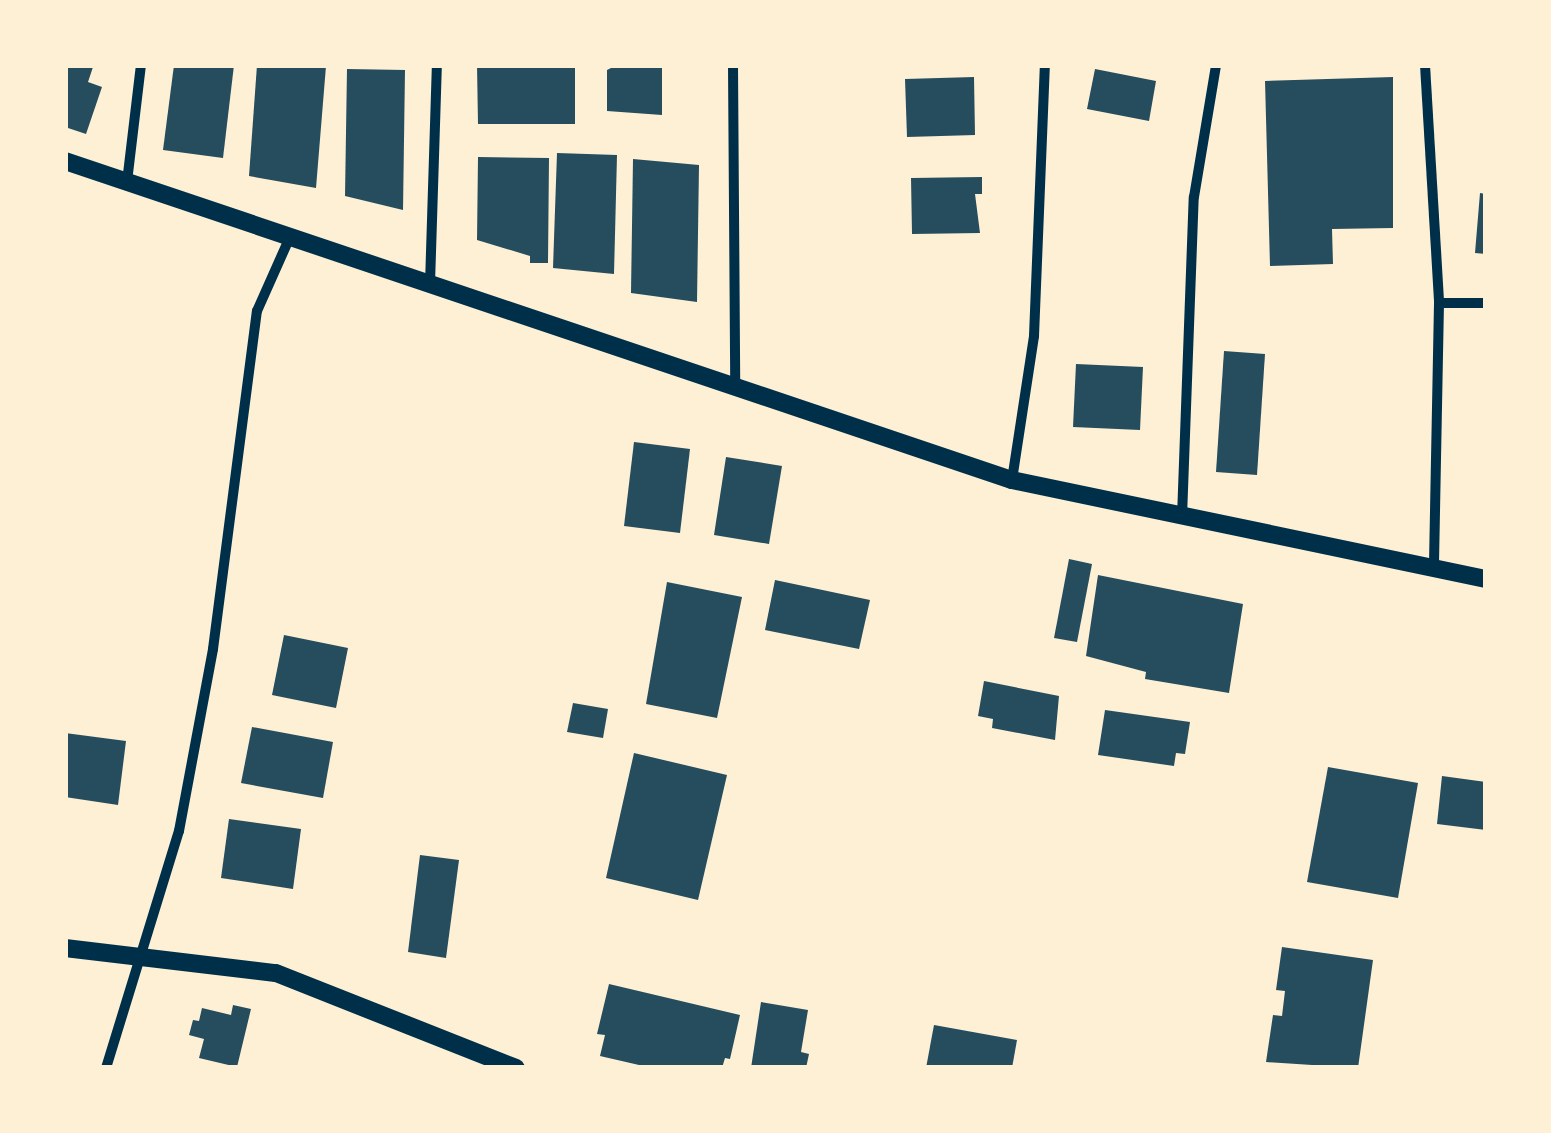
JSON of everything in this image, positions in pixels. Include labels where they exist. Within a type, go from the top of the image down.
[{"type":"street","points":[[128,182],[141,65]]},
{"type":"street","points":[[430,284],[437,65]]},
{"type":"street","points":[[733,65],[735,387]]},
{"type":"street","points":[[1012,480],[1034,336],[1045,65]]},
{"type":"street","points":[[1182,518],[1194,197],[1216,65]]},
{"type":"street","points":[[1425,65],[1439,303],[1434,571]]},
{"type":"street","points":[[65,162],[1012,480],[1486,579]]},
{"type":"street","points":[[106,1068],[179,832],[213,649],[256,310],[290,237]]},
{"type":"street","points":[[1439,303],[1486,303]]},
{"type":"street","points":[[65,948],[276,973],[516,1068]]},
{"type":"building","points":[[65,65],[93,67],[88,82],[102,87],[86,134],[65,127]]},
{"type":"building","points":[[174,65],[234,65],[223,158],[163,150]]},
{"type":"building","points":[[257,65],[326,66],[316,188],[249,176]]},
{"type":"building","points":[[477,65],[575,65],[575,124],[478,124]]},
{"type":"building","points":[[617,65],[662,65],[662,115],[607,111],[607,70]]},
{"type":"building","points":[[347,69],[405,70],[403,210],[345,196]]},
{"type":"building","points":[[1095,69],[1156,81],[1149,121],[1087,109]]},
{"type":"building","points":[[974,77],[975,135],[907,137],[905,79]]},
{"type":"building","points":[[1393,77],[1393,228],[1332,229],[1333,264],[1270,266],[1265,81]]},
{"type":"building","points":[[557,153],[617,155],[614,274],[553,268]]},
{"type":"building","points":[[478,157],[549,158],[548,263],[530,263],[530,256],[477,240]]},
{"type":"building","points":[[633,159],[699,165],[697,302],[631,293]]},
{"type":"building","points":[[982,177],[982,194],[975,194],[980,233],[912,234],[911,178]]},
{"type":"building","points":[[1480,193],[1486,194],[1486,254],[1475,253]]},
{"type":"building","points":[[1224,351],[1265,354],[1257,475],[1216,472]]},
{"type":"building","points":[[1076,364],[1143,367],[1140,430],[1073,427]]},
{"type":"building","points":[[634,442],[690,449],[680,533],[624,526]]},
{"type":"building","points":[[726,457],[782,466],[769,544],[714,535]]},
{"type":"building","points":[[1069,559],[1092,564],[1077,642],[1054,638]]},
{"type":"building","points":[[1098,575],[1243,604],[1229,693],[1145,679],[1146,672],[1086,656]]},
{"type":"building","points":[[775,580],[870,600],[859,649],[765,630]]},
{"type":"building","points":[[667,582],[742,597],[717,718],[646,704]]},
{"type":"building","points":[[284,635],[348,648],[336,708],[272,695]]},
{"type":"building","points":[[984,681],[1059,696],[1055,740],[992,728],[993,719],[978,716]]},
{"type":"building","points":[[573,703],[608,709],[603,738],[567,732]]},
{"type":"building","points":[[1105,710],[1190,722],[1185,754],[1176,753],[1174,766],[1098,755]]},
{"type":"building","points":[[252,727],[333,742],[323,798],[241,783]]},
{"type":"building","points":[[65,733],[126,741],[118,805],[65,797]]},
{"type":"building","points":[[634,753],[727,775],[698,900],[606,878]]},
{"type":"building","points":[[1328,767],[1418,783],[1398,898],[1307,882]]},
{"type":"building","points":[[1442,776],[1486,782],[1486,830],[1437,824]]},
{"type":"building","points":[[229,819],[301,829],[293,889],[221,878]]},
{"type":"building","points":[[420,855],[459,860],[446,958],[408,952]]},
{"type":"building","points":[[1282,947],[1373,960],[1358,1068],[1266,1062],[1273,1015],[1282,1016],[1285,991],[1276,990]]},
{"type":"building","points":[[609,984],[740,1015],[730,1059],[725,1058],[722,1068],[652,1068],[600,1056],[605,1035],[597,1034]]},
{"type":"building","points":[[761,1002],[808,1010],[801,1052],[809,1054],[806,1068],[751,1068]]},
{"type":"building","points":[[233,1005],[251,1009],[237,1067],[199,1058],[204,1039],[189,1035],[193,1020],[199,1021],[202,1008],[231,1015]]},
{"type":"building","points":[[934,1025],[1017,1040],[1012,1068],[926,1068]]}]
